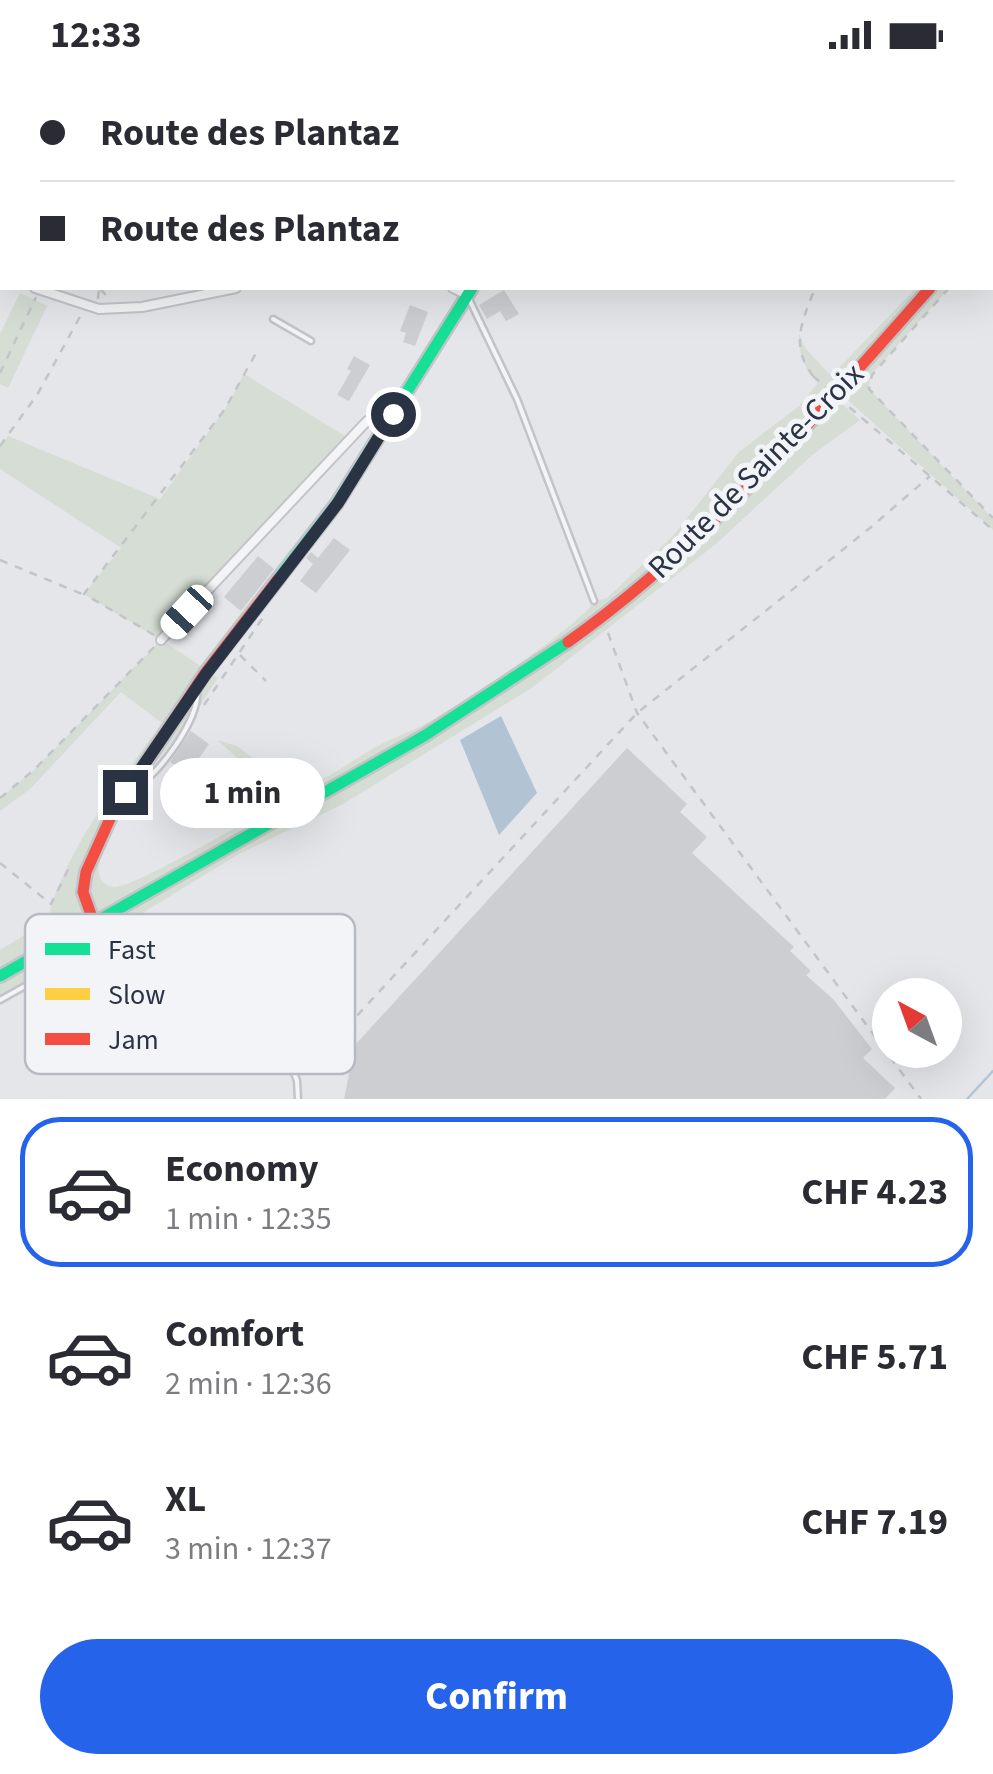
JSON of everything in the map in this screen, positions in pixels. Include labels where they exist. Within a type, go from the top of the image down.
[{"type":"main road","name":"Route de Sainte-Croix","points":[[110,914],[404,748],[566,644],[650,579],[733,504],[928,290]]},
{"type":"main road","points":[[91,914],[83,892],[86,872],[95,846],[125,792],[196,687],[338,503],[469,291]]},
{"type":"main road","name":"Route de Sainte-Croix","points":[[0,976],[25,962]]},
{"type":"street","points":[[42,290],[85,307],[105,309],[225,290]]},
{"type":"street","points":[[161,640],[368,420],[393,414]]},
{"type":"lane","points":[[469,291],[517,399],[594,601]]},
{"type":"lane","points":[[272,319],[311,342]]},
{"type":"lane","points":[[125,792],[143,784],[193,717],[198,700],[196,687]]},
{"type":"lane","points":[[0,1000],[25,986]]},
{"type":"lane","points":[[295,1074],[298,1099]]},
{"type":"path","points":[[0,373],[36,290]]},
{"type":"path","points":[[100,290],[98,298],[105,309]]},
{"type":"path","points":[[814,290],[798,333],[798,351],[812,376],[993,530]]},
{"type":"path","points":[[947,290],[872,375],[869,388],[993,518]]},
{"type":"path","points":[[0,446],[37,395],[85,307]]},
{"type":"path","points":[[84,594],[225,409],[256,353]]},
{"type":"path","points":[[355,1018],[638,713],[930,476]]},
{"type":"path","points":[[0,560],[84,594],[161,640],[34,770],[0,798]]},
{"type":"path","points":[[193,717],[270,606]]},
{"type":"path","points":[[608,633],[638,713],[920,1099]]},
{"type":"path","points":[[233,646],[266,681]]},
{"type":"path","points":[[0,864],[51,904],[70,866]]},
{"type":"path","points":[[297,1081],[303,1074]]},
{"type":"shaded area","points":[[914,290],[924,290],[833,396],[860,420],[811,456],[717,543],[533,687],[343,804],[239,854],[141,914],[49,914],[80,843],[162,723],[121,692],[30,789],[0,811],[0,798],[34,770],[161,640],[84,594],[121,548],[0,469],[0,447],[8,436],[160,499],[225,409],[244,374],[350,439],[162,640],[218,678],[140,783],[109,835],[99,873],[103,882],[114,887],[170,863],[285,800],[217,740],[237,746],[293,788],[326,777],[425,724],[543,647],[594,601],[607,598],[672,537],[739,452],[799,406],[818,383],[803,360],[799,333],[805,348],[831,376]]},
{"type":"shaded area","points":[[937,290],[947,290],[871,375],[868,388],[993,519],[993,530],[842,395]]},
{"type":"shaded area","points":[[20,293],[47,306],[8,388],[0,384],[0,334]]},
{"type":"shaded area","points":[[25,935],[25,985],[0,999],[0,950]]},
{"type":"water","points":[[501,716],[537,793],[499,835],[460,740]]},
{"type":"building","points":[[504,290],[519,314],[506,321],[500,311],[487,319],[479,305]]},
{"type":"building","points":[[410,305],[428,312],[415,346],[403,342],[406,333],[400,331]]},
{"type":"building","points":[[354,356],[370,365],[349,401],[337,395],[351,371],[347,369]]},
{"type":"building","points":[[334,538],[350,550],[316,593],[300,581],[313,564],[306,558],[311,552],[318,558]]},
{"type":"building","points":[[258,556],[274,569],[241,611],[224,597]]},
{"type":"building","points":[[191,731],[209,744],[188,774],[170,762]]},
{"type":"building","points":[[627,748],[687,804],[680,812],[707,837],[692,853],[794,947],[790,951],[811,971],[806,975],[834,1000],[872,1049],[863,1058],[895,1088],[885,1099],[344,1099],[349,1074],[355,1074],[355,1045]]},
{"type":"waterway","points":[[967,1099],[993,1071]]},
{"type":"traffic: fast","points":[[278,579],[337,503],[471,290]]},
{"type":"traffic: fast","points":[[110,914],[424,736],[568,642]]},
{"type":"traffic: fast","points":[[0,976],[25,962]]},
{"type":"traffic: jam","points":[[568,642],[619,604],[714,520],[803,430],[928,290]]},
{"type":"traffic: jam","points":[[91,914],[83,892],[86,872],[113,812],[205,673],[278,579]]},
{"type":"route","points":[[125,792],[206,674],[338,503],[393,414]]}]
